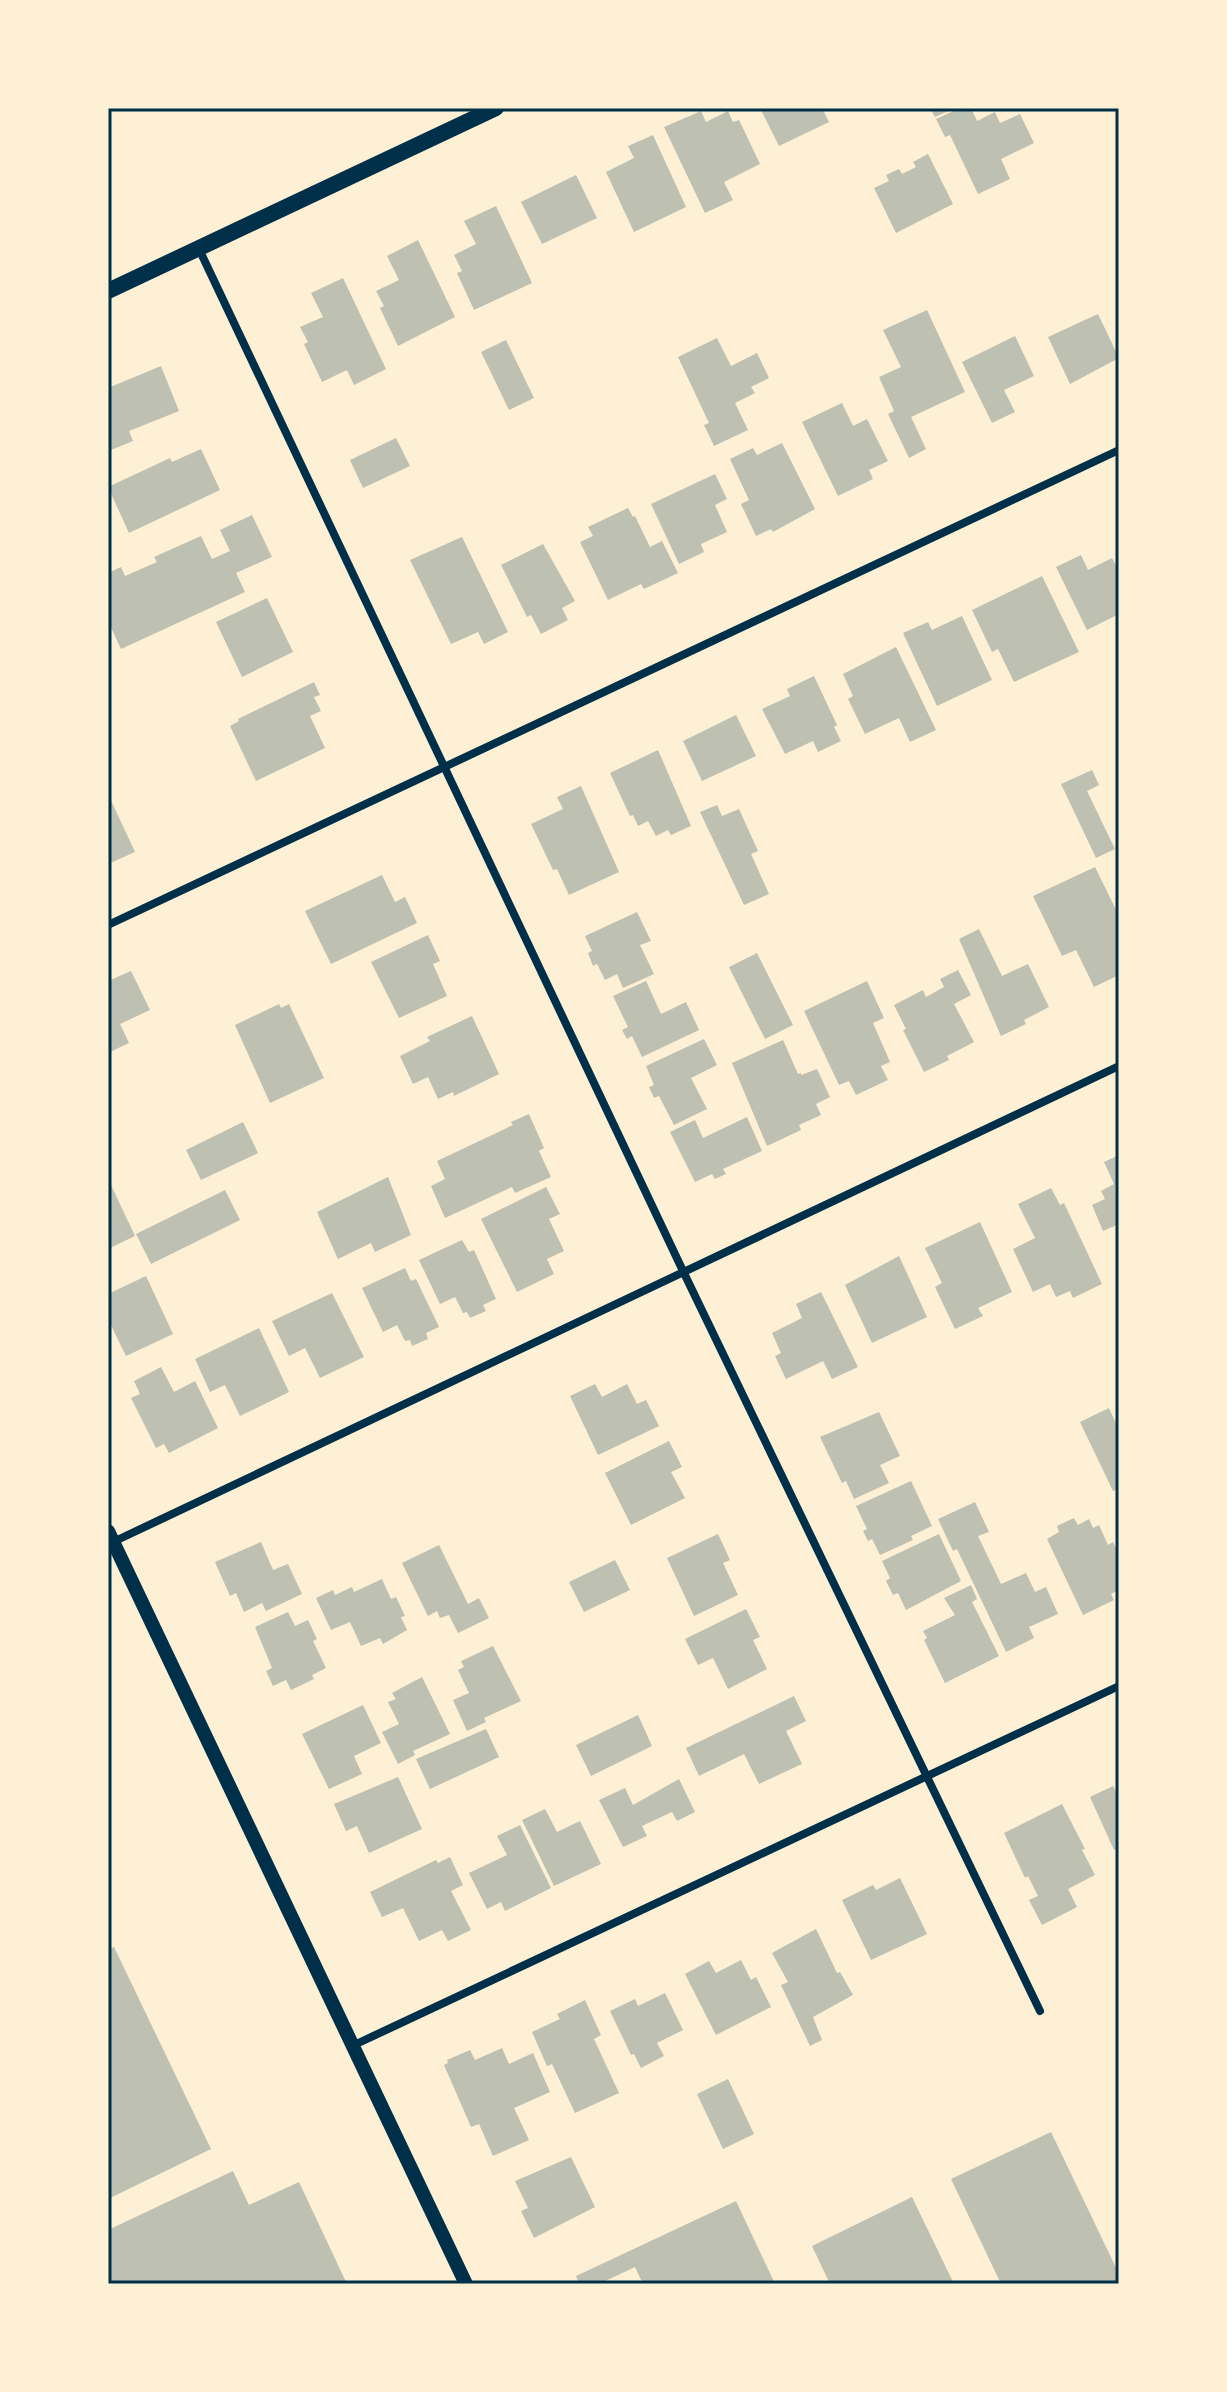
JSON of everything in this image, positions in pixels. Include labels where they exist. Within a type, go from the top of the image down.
[{"type":"main road","points":[[108,291],[496,108]]},
{"type":"street","points":[[199,249],[683,1271],[1040,2011]]},
{"type":"street","points":[[108,925],[1119,450]]},
{"type":"street","points":[[466,2284],[110,1536],[1119,1066]]},
{"type":"street","points":[[352,2046],[1119,1686]]},
{"type":"building","points":[[760,108],[822,108],[829,122],[779,146]]},
{"type":"building","points":[[930,108],[955,108],[935,117]]},
{"type":"building","points":[[960,108],[971,108],[977,121],[995,112],[1000,123],[1020,114],[1034,143],[1001,159],[1010,179],[978,194],[950,135],[945,137],[936,119]]},
{"type":"building","points":[[701,111],[706,122],[728,111],[733,122],[739,120],[760,164],[724,182],[733,200],[705,213],[664,127]]},
{"type":"building","points":[[653,135],[686,207],[634,232],[606,172],[634,158],[628,146]]},
{"type":"building","points":[[928,154],[953,204],[896,233],[874,188],[889,181],[886,175],[899,169],[902,174],[916,167],[913,162]]},
{"type":"building","points":[[576,175],[597,218],[542,244],[521,202]]},
{"type":"building","points":[[496,206],[532,283],[474,310],[457,273],[462,271],[454,255],[476,244],[464,221]]},
{"type":"building","points":[[418,240],[455,317],[398,346],[380,308],[384,306],[376,291],[399,280],[387,256]]},
{"type":"building","points":[[343,278],[386,369],[354,385],[347,370],[322,382],[304,344],[308,342],[300,327],[323,317],[311,293]]},
{"type":"building","points":[[927,310],[965,392],[911,417],[926,449],[909,458],[888,414],[894,411],[879,377],[901,367],[883,330]]},
{"type":"building","points":[[1098,314],[1119,358],[1070,384],[1048,337]]},
{"type":"building","points":[[1015,336],[1034,376],[1004,390],[1015,412],[992,423],[962,362]]},
{"type":"building","points":[[717,338],[731,366],[757,353],[769,378],[751,387],[755,393],[735,403],[748,430],[714,446],[704,425],[709,423],[678,357]]},
{"type":"building","points":[[506,340],[534,398],[509,410],[481,352]]},
{"type":"building","points":[[161,366],[179,411],[129,431],[133,441],[111,450],[108,443],[108,388]]},
{"type":"building","points":[[842,403],[853,426],[867,419],[888,461],[869,470],[873,479],[838,496],[802,422]]},
{"type":"building","points":[[396,438],[410,466],[363,488],[350,460]]},
{"type":"building","points":[[782,443],[815,509],[773,532],[771,529],[756,536],[741,504],[749,500],[730,459],[753,448],[757,455]]},
{"type":"building","points":[[201,449],[220,490],[129,533],[108,487],[170,458],[172,462]]},
{"type":"building","points":[[715,474],[727,499],[715,505],[727,532],[701,544],[704,552],[679,564],[651,504]]},
{"type":"building","points":[[628,508],[650,547],[662,541],[678,573],[644,589],[641,584],[608,600],[580,542],[593,536],[588,527]]},
{"type":"building","points":[[252,515],[272,557],[236,573],[245,592],[121,649],[108,621],[108,573],[121,567],[125,576],[157,562],[154,557],[201,536],[212,559],[230,551],[220,530]]},
{"type":"building","points":[[462,537],[508,632],[484,644],[478,632],[451,644],[410,560]]},
{"type":"building","points":[[543,544],[575,601],[562,608],[568,620],[541,634],[531,615],[527,617],[501,565]]},
{"type":"building","points":[[1081,555],[1088,570],[1112,558],[1119,566],[1119,614],[1087,630],[1056,567]]},
{"type":"building","points":[[1042,576],[1079,652],[1014,682],[998,649],[992,652],[972,610]]},
{"type":"building","points":[[267,598],[293,652],[242,677],[216,622]]},
{"type":"building","points":[[962,616],[992,680],[937,706],[903,633],[928,622],[932,630]]},
{"type":"building","points":[[896,647],[936,730],[910,742],[899,718],[865,734],[848,699],[853,696],[843,674]]},
{"type":"building","points":[[814,676],[837,725],[834,727],[841,741],[818,752],[813,741],[785,754],[762,709],[790,696],[787,689]]},
{"type":"building","points":[[314,682],[320,695],[314,697],[321,711],[310,716],[325,748],[256,781],[230,726],[238,719]]},
{"type":"building","points":[[736,715],[756,756],[702,781],[683,741]]},
{"type":"building","points":[[658,750],[691,826],[671,835],[668,830],[656,836],[648,821],[638,826],[633,815],[630,816],[610,773]]},
{"type":"building","points":[[1092,770],[1099,785],[1087,791],[1115,849],[1096,858],[1061,784]]},
{"type":"building","points":[[581,786],[619,872],[569,895],[531,824],[563,809],[557,797]]},
{"type":"building","points":[[108,794],[135,852],[108,864]]},
{"type":"building","points":[[717,805],[722,816],[739,809],[758,851],[751,854],[769,894],[744,905],[700,812]]},
{"type":"building","points":[[1095,867],[1119,916],[1119,975],[1094,987],[1076,950],[1062,956],[1033,896]]},
{"type":"building","points":[[382,875],[395,902],[405,897],[417,923],[331,964],[305,911]]},
{"type":"building","points":[[637,912],[651,941],[640,945],[654,974],[623,988],[617,974],[605,980],[597,964],[593,966],[588,953],[592,951],[585,936]]},
{"type":"building","points":[[979,929],[1002,976],[1028,964],[1049,1007],[1024,1020],[1026,1024],[1001,1036],[959,939]]},
{"type":"building","points":[[428,935],[440,961],[433,964],[447,996],[399,1018],[371,962]]},
{"type":"building","points":[[757,953],[793,1025],[765,1039],[729,967]]},
{"type":"building","points":[[958,970],[971,995],[954,1004],[974,1042],[947,1056],[949,1060],[924,1072],[894,1005],[923,990],[926,997],[944,987],[940,979]]},
{"type":"building","points":[[131,971],[150,1010],[120,1024],[129,1043],[108,1053],[108,981]]},
{"type":"building","points":[[646,981],[661,1014],[686,1002],[699,1030],[642,1057],[632,1036],[627,1039],[622,1030],[628,1027],[613,996]]},
{"type":"building","points":[[867,981],[884,1018],[873,1023],[890,1062],[881,1066],[888,1080],[856,1095],[849,1081],[839,1085],[804,1011]]},
{"type":"building","points":[[279,1004],[281,1008],[289,1004],[324,1078],[270,1103],[235,1025]]},
{"type":"building","points":[[472,1016],[499,1074],[454,1096],[453,1092],[438,1099],[428,1077],[413,1084],[400,1056],[430,1041],[427,1037]]},
{"type":"building","points":[[704,1039],[717,1065],[691,1078],[707,1109],[674,1125],[659,1096],[654,1098],[649,1087],[654,1085],[646,1066]]},
{"type":"building","points":[[783,1040],[798,1074],[817,1069],[830,1097],[816,1104],[821,1115],[799,1125],[801,1130],[767,1146],[732,1063]]},
{"type":"building","points":[[529,1114],[544,1148],[539,1151],[551,1177],[515,1193],[512,1187],[445,1218],[431,1186],[445,1179],[437,1161],[513,1125],[511,1122]]},
{"type":"building","points":[[747,1117],[762,1151],[723,1169],[726,1174],[715,1179],[712,1174],[695,1182],[670,1132],[695,1120],[703,1138]]},
{"type":"building","points":[[243,1122],[258,1153],[201,1180],[186,1150]]},
{"type":"building","points":[[1119,1155],[1119,1224],[1103,1231],[1092,1205],[1105,1199],[1101,1191],[1114,1184],[1104,1162]]},
{"type":"building","points":[[388,1177],[411,1235],[375,1252],[371,1243],[338,1259],[317,1212]]},
{"type":"building","points":[[111,1185],[135,1236],[108,1249],[108,1187]]},
{"type":"building","points":[[546,1187],[560,1214],[549,1219],[564,1251],[547,1259],[554,1274],[517,1292],[481,1219]]},
{"type":"building","points":[[1051,1188],[1060,1205],[1064,1203],[1102,1284],[1073,1298],[1070,1291],[1056,1297],[1050,1284],[1033,1292],[1013,1249],[1035,1238],[1018,1204]]},
{"type":"building","points":[[225,1190],[240,1220],[151,1264],[136,1234]]},
{"type":"building","points":[[980,1222],[1012,1292],[978,1308],[983,1316],[955,1329],[935,1287],[942,1283],[925,1248]]},
{"type":"building","points":[[462,1240],[469,1252],[474,1250],[496,1299],[483,1305],[486,1311],[470,1318],[467,1312],[463,1313],[455,1297],[440,1304],[419,1260]]},
{"type":"building","points":[[899,1256],[927,1317],[872,1343],[845,1285]]},
{"type":"building","points":[[405,1268],[411,1281],[416,1279],[439,1327],[426,1333],[428,1339],[412,1346],[410,1340],[405,1341],[397,1325],[383,1332],[362,1288]]},
{"type":"building","points":[[146,1276],[173,1334],[126,1356],[108,1319],[108,1294]]},
{"type":"building","points":[[821,1292],[858,1367],[832,1379],[823,1361],[786,1379],[775,1356],[781,1353],[772,1333],[802,1318],[796,1304]]},
{"type":"building","points":[[332,1293],[364,1357],[320,1378],[305,1348],[289,1356],[272,1321]]},
{"type":"building","points":[[259,1328],[289,1392],[240,1416],[225,1385],[210,1392],[195,1359]]},
{"type":"building","points":[[161,1367],[174,1392],[195,1381],[218,1428],[169,1453],[164,1444],[156,1448],[131,1398],[140,1394],[134,1381]]},
{"type":"building","points":[[595,1384],[602,1397],[627,1384],[637,1404],[646,1400],[659,1426],[598,1455],[570,1396]]},
{"type":"building","points":[[1109,1408],[1119,1430],[1119,1489],[1113,1491],[1080,1422]]},
{"type":"building","points":[[879,1412],[900,1456],[880,1465],[889,1483],[854,1499],[846,1481],[842,1483],[820,1437]]},
{"type":"building","points":[[669,1441],[682,1467],[671,1472],[685,1498],[631,1525],[605,1473]]},
{"type":"building","points":[[911,1481],[932,1526],[911,1536],[913,1540],[880,1555],[872,1539],[868,1541],[863,1531],[867,1529],[856,1506]]},
{"type":"building","points":[[975,1502],[989,1532],[978,1536],[1001,1584],[1026,1573],[1035,1592],[1046,1587],[1058,1614],[1029,1627],[1034,1638],[1006,1652],[957,1549],[953,1551],[938,1519]]},
{"type":"building","points":[[1074,1518],[1078,1525],[1089,1519],[1093,1528],[1099,1525],[1108,1545],[1113,1542],[1119,1554],[1119,1590],[1111,1594],[1114,1600],[1083,1615],[1047,1539],[1059,1532],[1057,1526]]},
{"type":"building","points":[[718,1534],[730,1560],[723,1563],[738,1595],[694,1616],[667,1558]]},
{"type":"building","points":[[939,1534],[961,1581],[906,1610],[898,1593],[893,1595],[886,1581],[890,1578],[882,1561]]},
{"type":"building","points":[[261,1542],[273,1570],[288,1564],[302,1594],[266,1611],[262,1603],[244,1612],[236,1593],[230,1596],[215,1562]]},
{"type":"building","points":[[439,1545],[468,1604],[479,1598],[489,1618],[458,1633],[449,1615],[440,1618],[437,1611],[428,1616],[402,1563]]},
{"type":"building","points":[[615,1560],[630,1590],[584,1612],[569,1582]]},
{"type":"building","points":[[382,1579],[391,1599],[396,1597],[405,1616],[401,1617],[407,1630],[383,1644],[380,1638],[361,1646],[350,1622],[331,1630],[316,1598],[333,1590],[335,1595],[352,1587],[354,1592]]},
{"type":"building","points":[[971,1585],[977,1599],[972,1602],[999,1656],[945,1683],[924,1640],[927,1638],[923,1631],[955,1615],[944,1598]]},
{"type":"building","points":[[746,1609],[760,1637],[753,1640],[767,1669],[728,1689],[713,1658],[698,1665],[685,1639]]},
{"type":"building","points":[[288,1612],[295,1626],[308,1620],[317,1639],[313,1641],[326,1668],[312,1675],[314,1679],[291,1690],[286,1680],[273,1686],[266,1671],[272,1668],[255,1627]]},
{"type":"building","points":[[493,1646],[521,1701],[484,1718],[486,1722],[467,1731],[453,1700],[469,1693],[458,1670],[464,1667],[461,1661]]},
{"type":"building","points":[[422,1677],[450,1734],[413,1751],[415,1755],[398,1764],[382,1732],[399,1724],[388,1702],[396,1699],[392,1693]]},
{"type":"building","points":[[794,1696],[806,1721],[786,1731],[802,1764],[759,1784],[744,1754],[699,1776],[686,1748]]},
{"type":"building","points":[[363,1705],[381,1743],[354,1756],[362,1774],[329,1789],[302,1734]]},
{"type":"building","points":[[638,1715],[652,1746],[591,1776],[576,1745]]},
{"type":"building","points":[[486,1729],[499,1757],[430,1789],[416,1759]]},
{"type":"building","points":[[398,1777],[422,1829],[369,1853],[357,1826],[346,1831],[334,1804]]},
{"type":"building","points":[[679,1779],[695,1812],[677,1821],[672,1812],[642,1826],[647,1836],[623,1847],[599,1800],[625,1788],[633,1805]]},
{"type":"building","points":[[1113,1786],[1116,1791],[1119,1790],[1119,1847],[1114,1850],[1090,1797]]},
{"type":"building","points":[[1062,1804],[1095,1875],[1068,1889],[1077,1907],[1042,1925],[1029,1900],[1038,1896],[1028,1876],[1025,1878],[1004,1833]]},
{"type":"building","points":[[545,1809],[557,1832],[580,1821],[601,1864],[554,1886],[522,1820]]},
{"type":"building","points":[[520,1825],[551,1888],[505,1911],[501,1902],[487,1909],[469,1873],[507,1855],[497,1836]]},
{"type":"building","points":[[450,1857],[463,1885],[451,1891],[471,1930],[448,1941],[442,1930],[419,1941],[403,1908],[382,1917],[370,1892],[436,1860],[438,1863]]},
{"type":"building","points":[[900,1878],[927,1934],[871,1960],[842,1900],[873,1885],[876,1890]]},
{"type":"building","points":[[816,1929],[837,1973],[840,1972],[853,1995],[813,2017],[822,2040],[810,2046],[781,1985],[788,1982],[772,1953]]},
{"type":"building","points":[[114,1947],[211,2149],[108,2199],[108,1950]]},
{"type":"building","points":[[741,1960],[751,1980],[756,1977],[771,2007],[716,2035],[685,1974],[709,1961],[716,1973]]},
{"type":"building","points":[[665,1993],[683,2030],[657,2043],[664,2056],[641,2068],[634,2054],[631,2055],[610,2011],[635,1999],[638,2006]]},
{"type":"building","points":[[585,2000],[601,2035],[594,2039],[619,2093],[575,2113],[552,2064],[547,2066],[532,2032],[560,2019],[557,2014]]},
{"type":"building","points":[[502,2048],[509,2064],[533,2053],[550,2092],[514,2108],[529,2140],[493,2156],[479,2124],[471,2127],[444,2065],[448,2063],[447,2060],[470,2050],[475,2060]]},
{"type":"building","points":[[728,2079],[754,2134],[723,2149],[697,2094]]},
{"type":"building","points":[[1051,2132],[1119,2274],[1119,2284],[1001,2284],[951,2179]]},
{"type":"building","points":[[571,2157],[595,2207],[534,2238],[521,2211],[528,2208],[515,2181]]},
{"type":"building","points":[[233,2171],[249,2205],[299,2182],[347,2284],[108,2284],[108,2230]]},
{"type":"building","points":[[912,2197],[954,2284],[830,2284],[812,2246]]},
{"type":"building","points":[[736,2201],[775,2284],[643,2284],[635,2267],[599,2284],[579,2284],[576,2276]]}]
